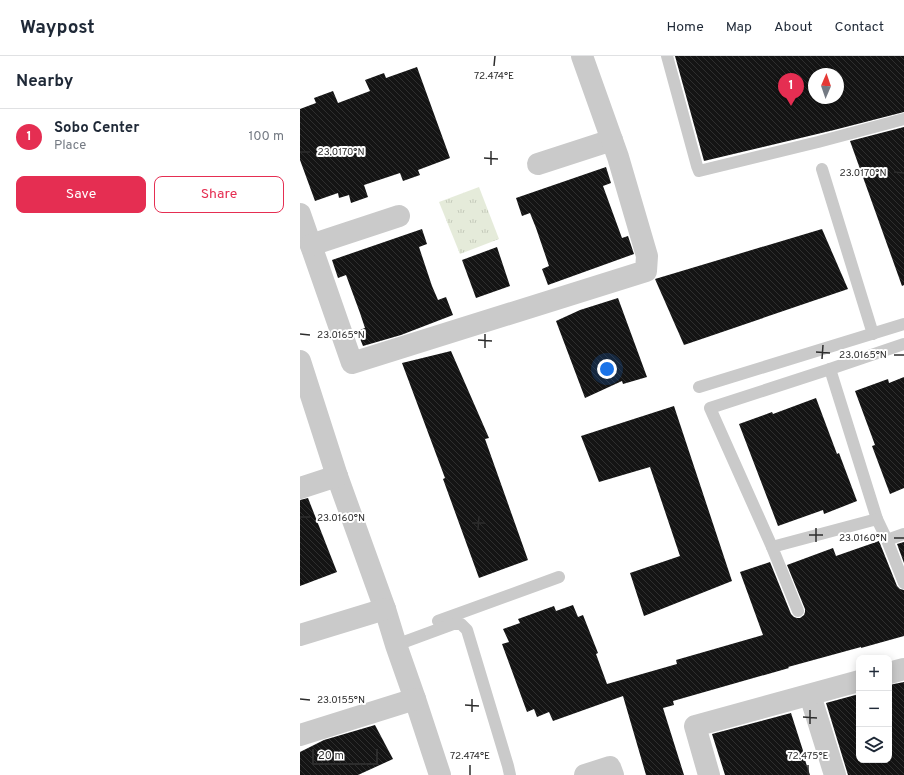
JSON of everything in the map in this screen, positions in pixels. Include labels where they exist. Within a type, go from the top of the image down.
[{"type":"street","points":[[300,214],[352,363],[646,271],[647,256],[618,157],[582,56]]},
{"type":"street","points":[[538,164],[612,140]]},
{"type":"street","points":[[311,245],[399,216]]},
{"type":"street","points":[[300,361],[337,476],[385,609],[440,775]]},
{"type":"street","points":[[300,488],[337,476]]},
{"type":"street","points":[[300,635],[385,609]]},
{"type":"street","points":[[892,672],[904,669]]},
{"type":"street","points":[[709,775],[695,726],[856,682]]},
{"type":"street","points":[[810,695],[835,775]]},
{"type":"street","points":[[300,735],[415,699]]},
{"type":"street","points":[[585,775],[610,767],[613,775]]},
{"type":"lane","points":[[667,56],[699,171],[904,119]]},
{"type":"lane","points":[[822,169],[873,334]]},
{"type":"lane","points":[[699,387],[904,324]]},
{"type":"lane","points":[[798,611],[772,547],[710,408],[904,344]]},
{"type":"lane","points":[[830,369],[877,519],[904,583]]},
{"type":"lane","points":[[772,547],[877,519]]},
{"type":"lane","points":[[887,540],[904,534]]},
{"type":"lane","points":[[395,641],[559,577]]},
{"type":"lane","points":[[395,641],[453,624],[461,624],[467,630],[510,775]]},
{"type":"green space","points":[[479,187],[499,239],[460,254],[439,202]]},
{"type":"building","points":[[675,56],[904,56],[904,112],[704,161]]},
{"type":"building","points":[[417,67],[450,158],[418,170],[420,175],[403,181],[400,173],[364,185],[368,197],[351,203],[349,195],[339,198],[338,193],[315,201],[300,160],[300,109],[316,103],[314,98],[333,91],[338,103],[370,91],[365,80],[384,73],[386,78]]},
{"type":"building","points":[[904,127],[904,285],[902,286],[850,141]]},
{"type":"building","points":[[606,167],[611,183],[603,186],[622,238],[628,236],[634,254],[548,285],[542,269],[549,266],[536,228],[530,213],[522,216],[516,198]]},
{"type":"building","points":[[422,229],[427,244],[419,247],[432,286],[438,300],[446,297],[453,315],[401,335],[363,346],[357,331],[365,328],[360,313],[346,275],[338,278],[332,260]]},
{"type":"building","points":[[822,229],[848,289],[684,345],[655,279]]},
{"type":"building","points":[[497,247],[510,286],[476,298],[462,260]]},
{"type":"building","points":[[618,298],[647,377],[623,384],[622,381],[585,398],[556,321],[580,310]]},
{"type":"building","points":[[451,351],[489,438],[485,439],[528,560],[479,578],[443,479],[445,478],[402,363]]},
{"type":"building","points":[[904,377],[904,488],[890,494],[872,446],[875,445],[855,391],[888,379],[889,383]]},
{"type":"building","points":[[816,398],[857,501],[824,514],[823,510],[778,526],[739,424],[772,412],[773,414]]},
{"type":"building","points":[[674,406],[732,581],[644,616],[630,573],[680,556],[650,467],[599,482],[581,436]]},
{"type":"building","points":[[308,498],[337,572],[300,586],[300,500]]},
{"type":"building","points":[[879,541],[897,586],[904,590],[904,636],[788,667],[789,668],[673,701],[674,705],[663,708],[684,775],[646,775],[623,696],[553,721],[549,712],[537,717],[534,709],[527,712],[502,644],[509,642],[503,629],[520,623],[518,619],[554,606],[556,611],[573,605],[578,617],[583,615],[598,653],[596,654],[607,684],[677,664],[676,660],[763,635],[740,572],[770,562],[791,614],[794,617],[800,618],[804,615],[805,609],[787,565],[833,548],[836,556]]},
{"type":"building","points":[[904,542],[904,563],[897,544]]},
{"type":"building","points":[[904,682],[904,775],[848,775],[826,703],[856,695],[856,763],[892,763],[892,684]]},
{"type":"building","points":[[791,713],[810,775],[725,775],[712,734]]},
{"type":"building","points":[[375,725],[393,759],[358,775],[300,775],[300,752],[324,740]]},
{"type":"place","name":"Sobo Center","points":[[791,106]]}]
